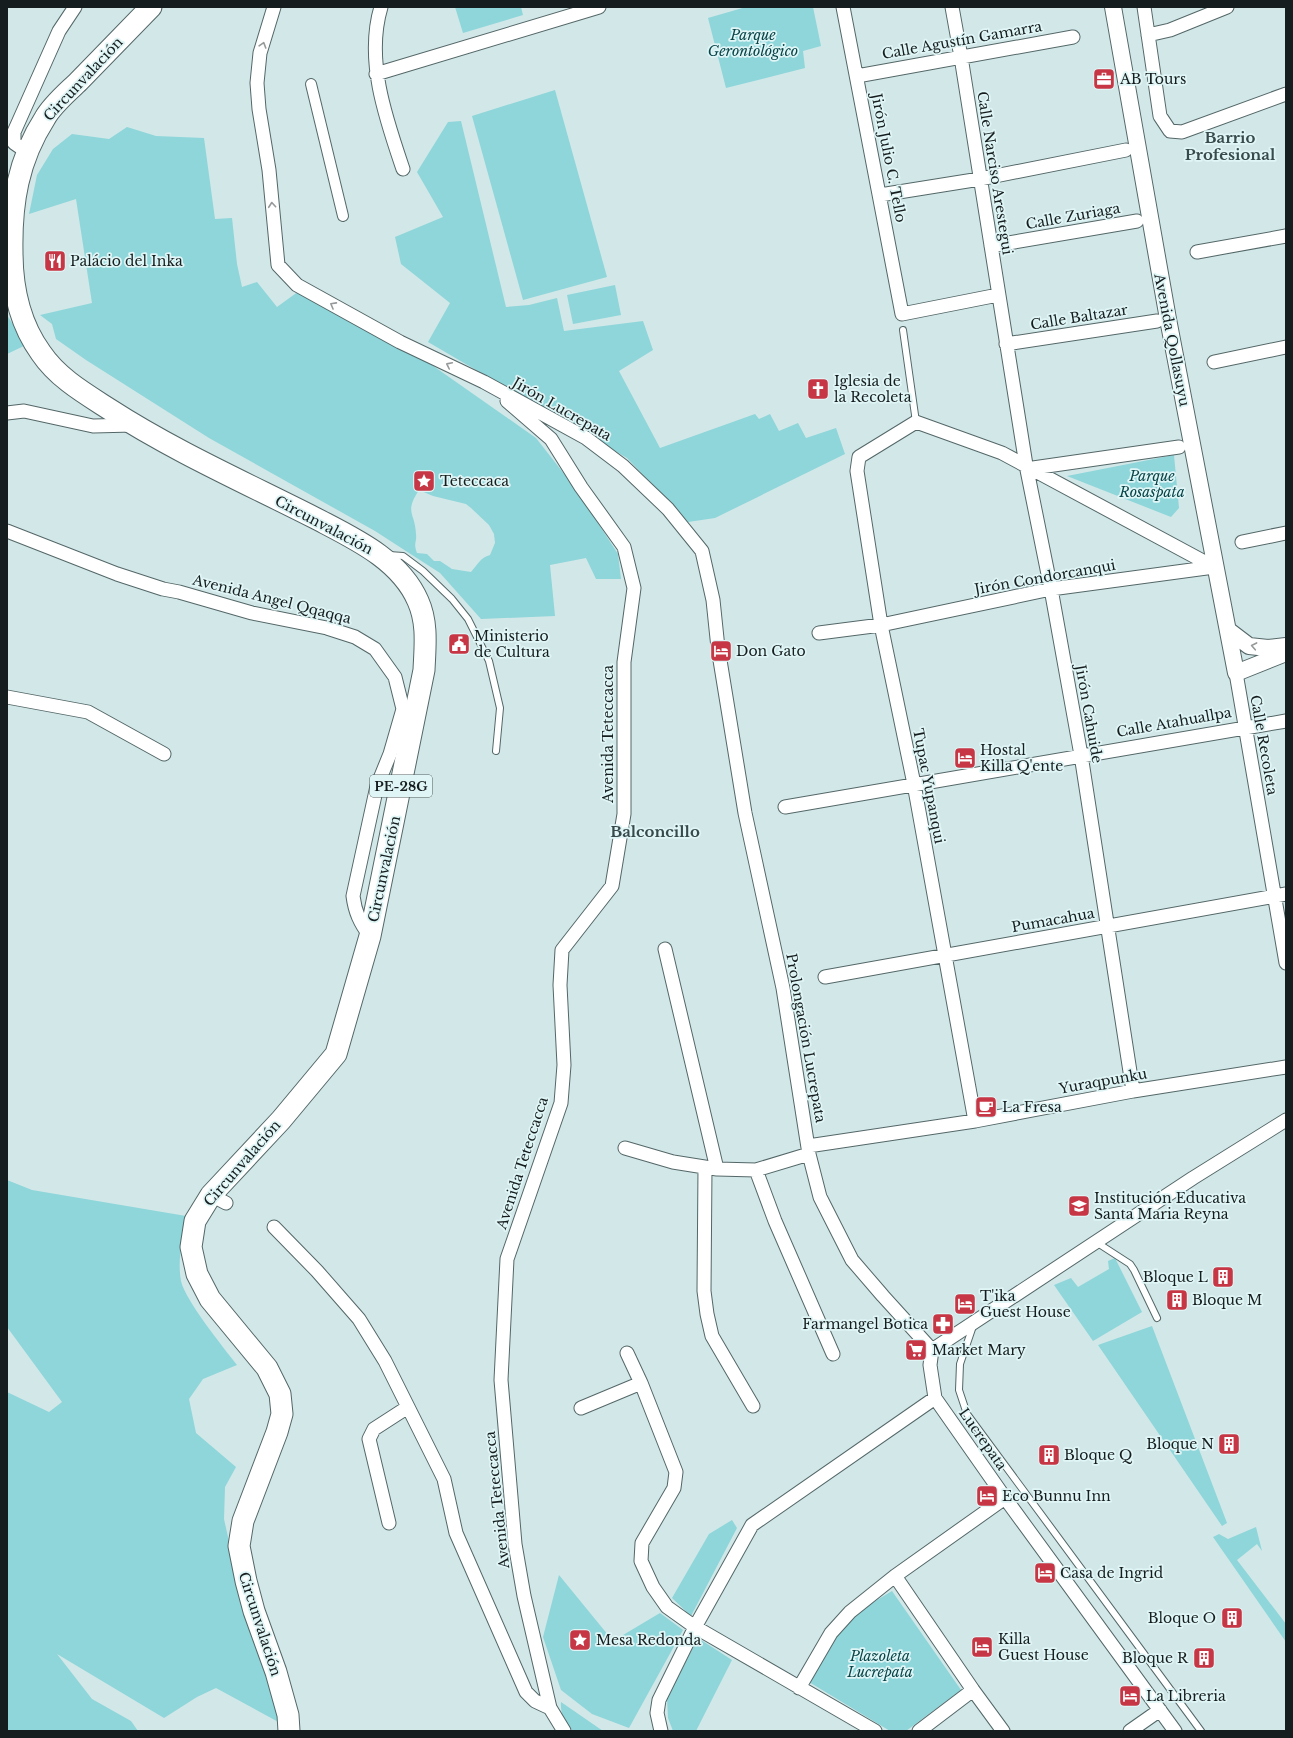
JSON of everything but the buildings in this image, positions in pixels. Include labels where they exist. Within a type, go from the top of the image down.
[{"type":"highway","name":"Circunvalación","points":[[151,7],[45,117],[20,146],[18,176],[14,199],[12,274],[21,311],[31,338],[42,355],[57,372],[76,388],[134,425],[342,532],[380,555],[394,568],[418,599],[423,613],[426,637],[424,670],[370,936],[336,1054],[218,1199],[200,1212],[194,1227],[191,1247],[197,1274],[210,1299],[267,1368],[280,1394],[282,1414],[277,1432],[243,1521],[239,1546],[254,1611],[276,1672],[288,1716],[289,1731]]},
{"type":"street","points":[[20,146],[14,132],[59,31],[75,7]]},
{"type":"street","points":[[274,7],[260,53],[257,83],[259,109],[269,170],[278,265],[297,286],[400,342],[484,382]]},
{"type":"street","points":[[381,7],[377,22],[376,74],[392,136],[403,169]]},
{"type":"street","name":"Jirón Julio C. Tello","points":[[843,7],[902,314],[998,295]]},
{"type":"street","name":"Calle Narciso Arestegui","points":[[952,7],[1006,344]]},
{"type":"street","name":"Avenida Qollasuyu","points":[[1113,7],[1168,319],[1214,567],[1236,673]]},
{"type":"street","points":[[1144,7],[1160,116],[1170,131],[1182,132],[1286,94]]},
{"type":"street","points":[[1148,35],[1170,30],[1227,7]]},
{"type":"street","points":[[376,74],[593,8]]},
{"type":"street","name":"Calle Agustín Gamarra","points":[[857,76],[1073,37]]},
{"type":"street","points":[[311,84],[343,216]]},
{"type":"street","points":[[880,195],[980,179],[1126,150]]},
{"type":"street","name":"Calle Zuriaga","points":[[991,246],[1138,221]]},
{"type":"street","points":[[1197,252],[1286,236]]},
{"type":"street","name":"Calle Baltazar","points":[[1006,344],[1157,321]]},
{"type":"street","name":"Jirón Cahuide","points":[[1006,344],[1030,467],[1081,755],[1133,1091]]},
{"type":"street","points":[[1214,362],[1286,346]]},
{"type":"street","name":"Jirón Lucrepata","points":[[484,382],[586,438],[623,466],[668,509],[702,551],[713,600],[718,648]]},
{"type":"street","name":"Avenida Teteccacca","points":[[484,382],[551,439],[624,547],[634,588],[624,662],[624,814],[612,886],[562,950],[560,985],[564,1065],[561,1103],[507,1259],[501,1380],[515,1544],[524,1596],[550,1708]]},
{"type":"street","points":[[7,413],[24,411],[93,426],[134,425]]},
{"type":"street","points":[[916,422],[1002,453],[1214,567]]},
{"type":"street","name":"Tupac Yupanqui","points":[[916,422],[859,457],[857,471],[881,625],[914,784],[975,1121]]},
{"type":"street","points":[[1030,467],[1178,447]]},
{"type":"street","name":"Avenida Angel Qqaqqa","points":[[7,531],[140,582],[252,613],[327,628],[355,638],[375,649],[395,677],[403,709],[390,754],[377,786],[353,896],[355,911],[361,925],[370,936]]},
{"type":"street","points":[[1242,542],[1286,533]]},
{"type":"street","name":"Jirón Condorcanqui","points":[[819,634],[881,625],[1051,589],[1214,567]]},
{"type":"street","points":[[1228,630],[1249,646],[1268,648],[1286,646]]},
{"type":"street","name":"Prolongación Lucrepata","points":[[718,648],[745,813],[783,988],[809,1150],[820,1197],[852,1260],[932,1350]]},
{"type":"street","points":[[1236,673],[1286,653]]},
{"type":"street","name":"Calle Recoleta","points":[[1236,673],[1244,726],[1280,895],[1286,964]]},
{"type":"street","points":[[7,697],[88,712],[164,754]]},
{"type":"street","name":"Calle Atahuallpa","points":[[785,806],[1286,720]]},
{"type":"street","name":"Pumacahua","points":[[825,976],[1280,895]]},
{"type":"street","points":[[665,949],[711,1168],[704,1291],[707,1314],[712,1336],[753,1406]]},
{"type":"street","name":"Yuraqpunku","points":[[625,1148],[673,1162],[711,1168],[756,1170],[809,1150],[975,1121],[1133,1091],[1286,1067]]},
{"type":"street","points":[[661,1731],[657,1713],[659,1700],[695,1627],[752,1525],[935,1398],[930,1365],[932,1350],[1096,1242],[1286,1120]]},
{"type":"street","points":[[756,1170],[775,1221],[833,1354]]},
{"type":"street","points":[[274,1227],[317,1271],[359,1319],[386,1361],[444,1479],[456,1533],[526,1692],[535,1701],[550,1708],[564,1731]]},
{"type":"street","points":[[627,1353],[641,1382],[676,1472],[674,1488],[642,1543],[641,1561],[653,1587],[667,1607],[695,1627],[875,1731]]},
{"type":"street","points":[[581,1408],[641,1382]]},
{"type":"street","name":"Lucrepata","points":[[935,1398],[1005,1498],[1175,1731]]},
{"type":"street","points":[[389,1523],[369,1439],[374,1429],[408,1407]]},
{"type":"street","points":[[799,1688],[831,1633],[850,1612],[895,1576],[1005,1498]]},
{"type":"street","points":[[895,1576],[973,1690],[1004,1731]]},
{"type":"street","points":[[919,1731],[973,1690]]},
{"type":"street","points":[[1130,1731],[1160,1710]]},
{"type":"lane","points":[[903,330],[916,422]]},
{"type":"lane","points":[[380,555],[403,556],[424,571],[452,599],[468,619],[489,661],[500,708],[496,751]]},
{"type":"lane","points":[[1096,1242],[1130,1264],[1157,1318]]},
{"type":"lane","points":[[974,1322],[960,1364],[959,1390],[968,1414],[1201,1731]]},
{"type":"green space","points":[[455,7],[521,7],[523,15],[463,33]]},
{"type":"green space","name":"Parque Gerontológico","points":[[746,7],[813,7],[821,46],[803,51],[805,68],[726,88],[708,18]]},
{"type":"green space","points":[[555,90],[607,277],[523,300],[472,116]]},
{"type":"green space","points":[[461,121],[506,307],[529,305],[557,298],[564,331],[643,321],[653,350],[619,371],[660,448],[755,414],[759,419],[770,414],[779,431],[798,423],[806,438],[836,428],[845,454],[715,518],[688,522],[627,458],[428,342],[450,303],[401,264],[395,237],[443,217],[417,172],[448,122]]},
{"type":"green space","points":[[127,127],[156,136],[204,138],[215,219],[232,218],[237,264],[242,287],[257,282],[277,307],[299,291],[429,363],[536,438],[576,489],[618,554],[621,579],[596,579],[586,558],[550,565],[555,616],[481,619],[440,573],[375,531],[209,438],[86,360],[56,339],[52,324],[40,315],[92,303],[76,199],[29,214],[37,175],[53,149],[72,134],[109,139]],"holes":[[[419,490],[433,496],[466,504],[489,525],[494,534],[495,543],[490,555],[481,560],[471,572],[452,569],[440,561],[434,561],[427,554],[417,553],[415,547],[415,527],[411,508],[412,503]]]},
{"type":"green space","points":[[615,285],[621,315],[573,324],[567,295]]},
{"type":"green space","points":[[7,315],[26,345],[7,354]]},
{"type":"green space","name":"Parque Rosaspata","points":[[1174,455],[1179,508],[1171,517],[1067,476]]},
{"type":"green space","points":[[7,1180],[32,1190],[186,1216],[180,1257],[181,1281],[189,1300],[214,1336],[237,1365],[203,1379],[189,1399],[196,1433],[236,1467],[225,1487],[224,1519],[242,1600],[254,1641],[284,1725],[216,1688],[197,1697],[164,1718],[57,1654],[92,1699],[131,1721],[138,1731],[7,1731],[7,1392],[49,1412],[62,1402],[7,1327]]},
{"type":"green space","points":[[1115,1258],[1142,1312],[1093,1341],[1054,1285],[1071,1278],[1078,1287],[1109,1269],[1108,1261]]},
{"type":"green space","points":[[1152,1326],[1227,1523],[1222,1526],[1098,1345]]},
{"type":"green space","points":[[732,1520],[737,1528],[691,1616],[672,1598],[709,1534]]},
{"type":"green space","points":[[1256,1527],[1262,1551],[1257,1544],[1237,1560],[1286,1624],[1286,1642],[1213,1537],[1219,1534],[1228,1539]]},
{"type":"green space","points":[[559,1575],[613,1641],[660,1613],[683,1630],[629,1728],[592,1714],[561,1690],[543,1637]]},
{"type":"green space","name":"Plazoleta Lucrepata","points":[[892,1591],[961,1690],[906,1731],[890,1731],[809,1682],[844,1620]]},
{"type":"green space","points":[[698,1638],[732,1660],[696,1731],[673,1731],[668,1718],[667,1699]]},
{"type":"green space","points":[[561,1702],[603,1731],[573,1731],[564,1718],[561,1710]]},
{"type":"place","name":"AB Tours","points":[[1104,79]]},
{"type":"place","name":"Palácio del Inka","points":[[55,261]]},
{"type":"place","name":"Iglesia de la Recoleta","points":[[818,389]]},
{"type":"place","name":"Teteccaca","points":[[424,481]]},
{"type":"place","name":"Ministerio de Cultura","points":[[459,644]]},
{"type":"place","name":"Don Gato","points":[[721,651]]},
{"type":"place","name":"Hostal Killa Q'ente","points":[[965,758]]},
{"type":"place","name":"La Fresa","points":[[986,1107]]},
{"type":"place","name":"Institución Educativa Santa Maria Reyna","points":[[1079,1206]]},
{"type":"place","name":"Bloque L","points":[[1223,1277]]},
{"type":"place","name":"Bloque M","points":[[1177,1300]]},
{"type":"place","name":"T'ika Guest House","points":[[965,1304]]},
{"type":"place","name":"Farmangel Botica","points":[[943,1324]]},
{"type":"place","name":"Market Mary","points":[[916,1350]]},
{"type":"place","name":"Bloque N","points":[[1229,1444]]},
{"type":"place","name":"Bloque Q","points":[[1049,1455]]},
{"type":"place","name":"Eco Bunnu Inn","points":[[987,1496]]},
{"type":"place","name":"Casa de Ingrid","points":[[1045,1573]]},
{"type":"place","name":"Bloque O","points":[[1232,1618]]},
{"type":"place","name":"Mesa Redonda","points":[[580,1640]]},
{"type":"place","name":"Killa Guest House","points":[[982,1647]]},
{"type":"place","name":"Bloque R","points":[[1204,1658]]},
{"type":"place","name":"La Libreria","points":[[1130,1696]]},
{"type":"district","name":"Barrio Profesional","points":[[1230,146]]},
{"type":"district","name":"Balconcillo","points":[[655,831]]}]
